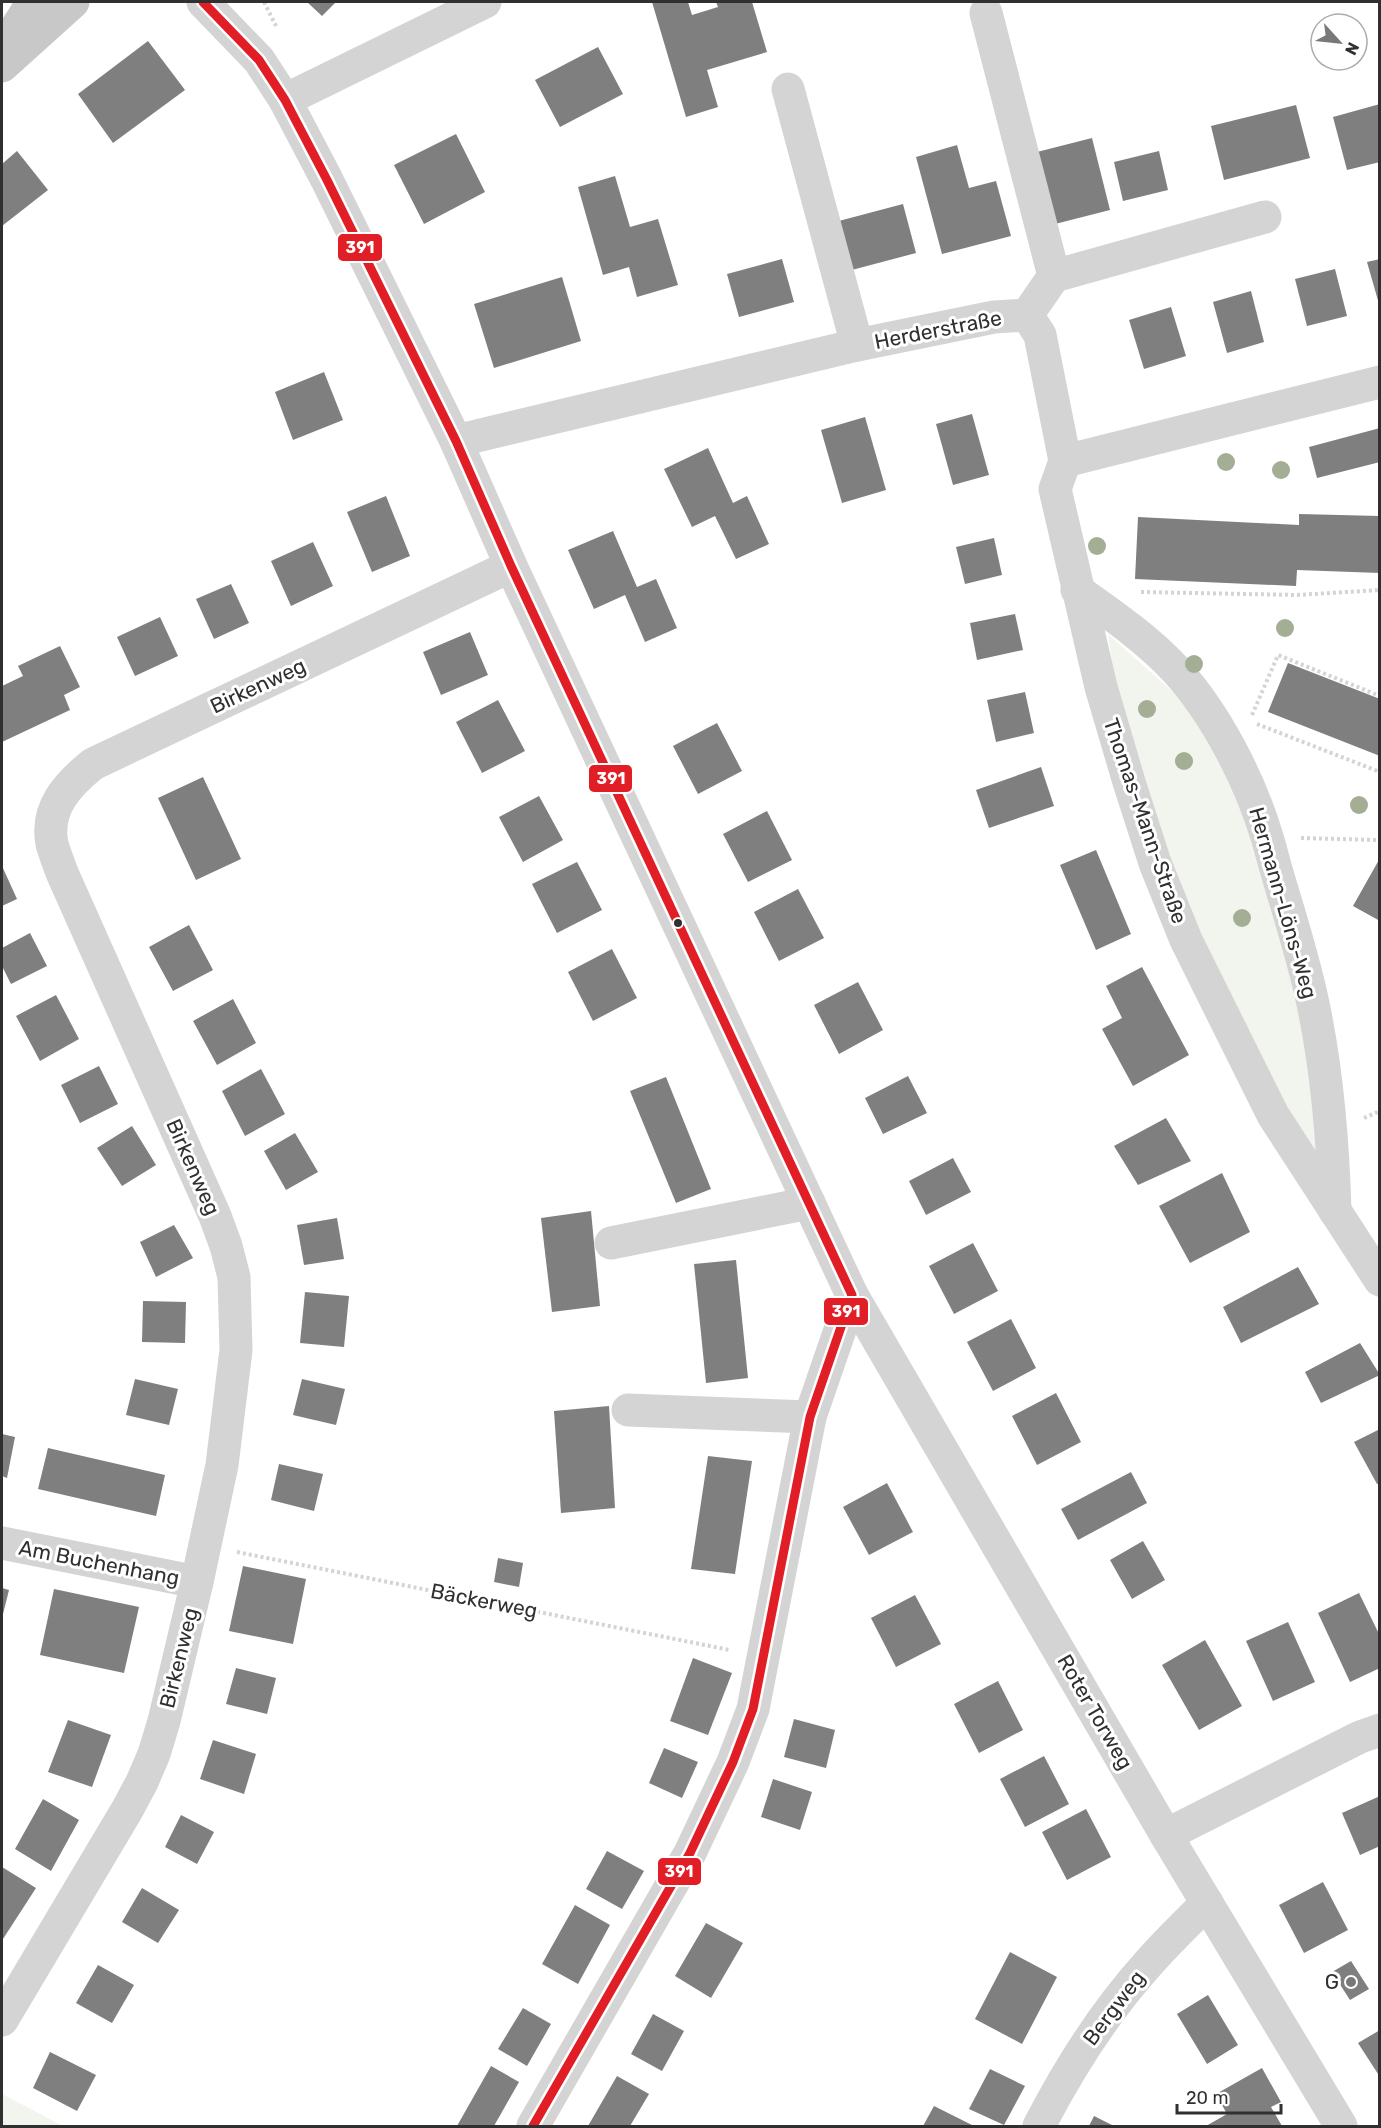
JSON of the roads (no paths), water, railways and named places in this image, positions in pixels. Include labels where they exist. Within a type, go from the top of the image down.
[{"type":"main road","points":[[2,50],[33,2]]},
{"type":"main road","points":[[2,66],[73,2]]},
{"type":"street","name":"Roter Torweg","points":[[203,2],[259,60],[285,100],[327,180],[456,441],[511,566],[852,1295],[1166,1835],[1341,2127]]},
{"type":"street","points":[[285,100],[485,2]]},
{"type":"street","points":[[986,13],[1054,276]]},
{"type":"street","points":[[788,89],[857,345]]},
{"type":"street","points":[[1027,315],[1054,276],[1264,217]]},
{"type":"street","name":"Herderstraße","points":[[456,441],[857,345],[994,317],[1027,315],[1040,334],[1065,461]]},
{"type":"street","points":[[1065,461],[1380,382]]},
{"type":"street","name":"Thomas-Mann-Straße","points":[[1065,461],[1055,489],[1077,590],[1101,687],[1155,863],[1186,940],[1273,1115],[1380,1280]]},
{"type":"street","name":"Birkenweg","points":[[2,2020],[142,1782],[154,1754],[197,1582],[222,1465],[236,1350],[234,1277],[226,1246],[215,1216],[63,875],[52,843],[51,826],[56,806],[64,790],[93,764],[511,566]]},
{"type":"street","name":"Hermann-Löns-Weg","points":[[1077,590],[1147,643],[1176,670],[1207,710],[1256,804],[1268,837],[1299,945],[1322,1052],[1326,1078],[1335,1213]]},
{"type":"street","points":[[611,1243],[809,1203]]},
{"type":"street","points":[[532,2127],[690,1854],[733,1762],[753,1709],[810,1417],[852,1295]]},
{"type":"street","points":[[628,1410],[810,1417]]},
{"type":"street","name":"Am Buchenhang","points":[[2,1543],[197,1582]]},
{"type":"street","points":[[1166,1835],[1360,1737],[1380,1730]]},
{"type":"street","name":"Bergweg","points":[[1039,2127],[1053,2098],[1110,2010],[1146,1966],[1207,1903]]},
{"type":"place","name":"G","points":[[1351,1982]]}]
